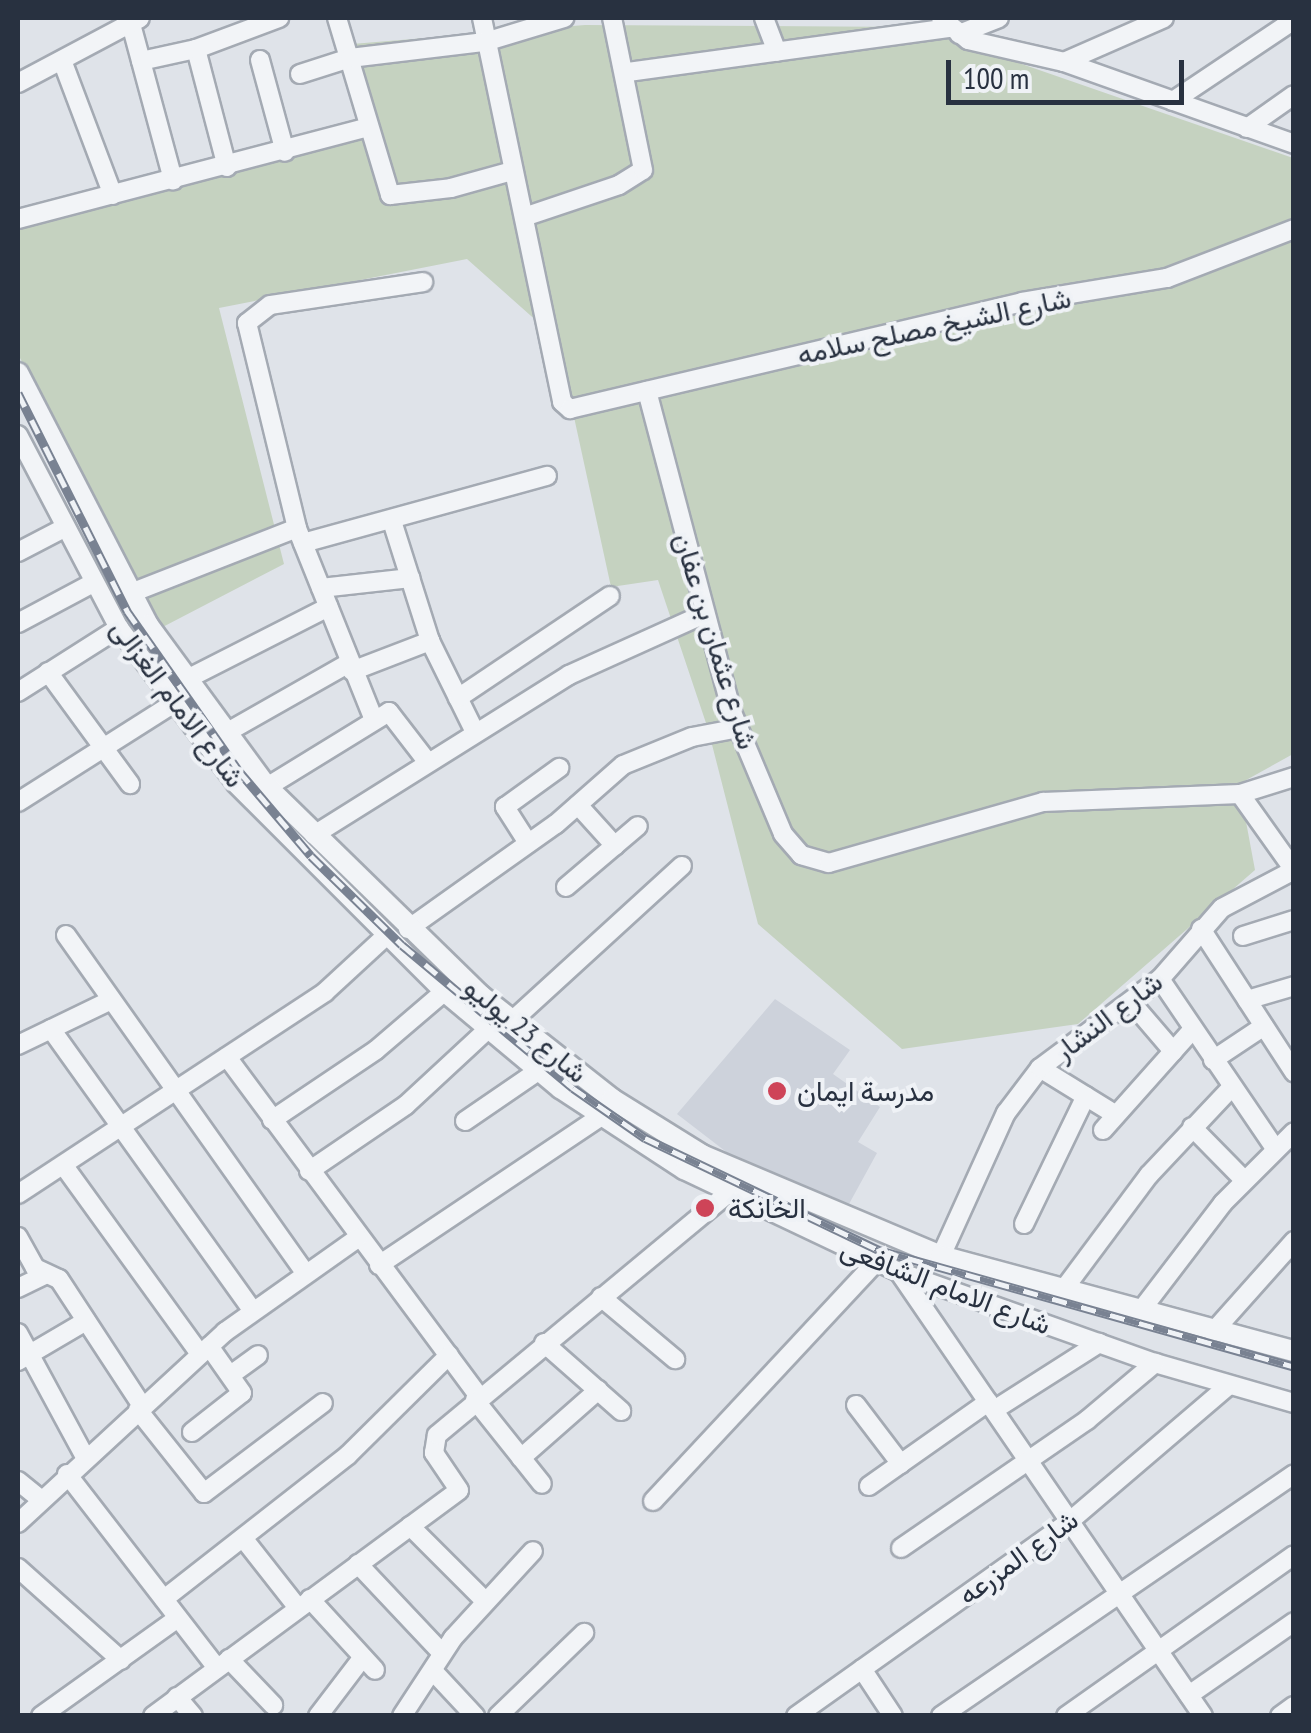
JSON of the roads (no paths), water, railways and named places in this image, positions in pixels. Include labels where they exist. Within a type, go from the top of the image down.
[{"type":"street","points":[[141,61],[196,49],[279,18]]},
{"type":"street","points":[[337,18],[390,195],[451,188],[512,171]]},
{"type":"street","points":[[482,18],[524,218],[619,185],[643,170],[628,72],[612,18]]},
{"type":"street","points":[[300,74],[350,58],[486,42],[564,18]]},
{"type":"street","points":[[764,18],[777,52]]},
{"type":"street","points":[[628,72],[999,18]]},
{"type":"street","points":[[1064,62],[1164,18]]},
{"type":"street","points":[[1173,101],[1294,20]]},
{"type":"street","points":[[18,83],[63,63],[136,21],[141,61],[172,180]]},
{"type":"street","points":[[950,27],[1064,62],[1294,144]]},
{"type":"street","points":[[196,49],[226,167]]},
{"type":"street","points":[[260,60],[284,152]]},
{"type":"street","points":[[63,63],[113,195]]},
{"type":"street","points":[[1247,128],[1294,94]]},
{"type":"street","points":[[18,219],[368,127]]},
{"type":"street","name":"شارع الشيخ مصلح سلامه","points":[[524,218],[562,402],[570,410],[1022,302],[1166,278],[1294,229]]},
{"type":"street","points":[[374,720],[300,536],[247,323],[270,305],[423,282]]},
{"type":"street","name":"شارع 23 يوليو","points":[[18,373],[131,593],[185,680],[267,787],[408,929],[512,1022],[612,1100],[702,1155],[940,1256],[1061,1293],[1294,1351]]},
{"type":"street","name":"شارع عثمان بن عفان","points":[[647,392],[702,615],[739,728],[783,834],[814,862],[1043,802],[1240,794],[1294,777]]},
{"type":"street","name":"شارع الامام الغزالى","points":[[18,435],[26,475],[64,528],[119,628],[174,703],[257,807],[386,936]]},
{"type":"street","points":[[131,593],[300,536],[392,520],[546,476]]},
{"type":"street","points":[[392,520],[430,640],[475,732]]},
{"type":"street","points":[[18,552],[64,528]]},
{"type":"street","points":[[321,588],[410,578]]},
{"type":"street","points":[[18,622],[93,583]]},
{"type":"street","points":[[458,698],[610,596]]},
{"type":"street","points":[[185,680],[328,607]]},
{"type":"street","points":[[314,835],[426,760],[600,658],[702,615]]},
{"type":"street","points":[[18,692],[119,628]]},
{"type":"street","points":[[224,734],[350,667],[430,640]]},
{"type":"street","points":[[48,672],[130,784]]},
{"type":"street","points":[[18,802],[174,703]]},
{"type":"street","points":[[267,787],[374,720],[396,715],[426,760]]},
{"type":"street","points":[[408,929],[578,804],[623,765],[692,737],[739,728]]},
{"type":"street","points":[[528,842],[505,807],[559,768]]},
{"type":"street","points":[[1240,794],[1294,870]]},
{"type":"street","points":[[578,804],[615,846]]},
{"type":"street","points":[[566,888],[638,826]]},
{"type":"street","points":[[512,1022],[682,866]]},
{"type":"street","name":"شارع النشار","points":[[940,1256],[1006,1113],[1040,1068],[1160,979],[1201,930],[1246,891],[1294,870]]},
{"type":"street","points":[[1243,936],[1294,920]]},
{"type":"street","points":[[1201,930],[1294,1072]]},
{"type":"street","points":[[66,935],[174,1094],[305,1273]]},
{"type":"street","points":[[18,1194],[326,992],[386,936]]},
{"type":"street","name":"شارع الامام الشافعى","points":[[386,936],[487,1030],[599,1118],[728,1193],[899,1272],[1156,1363],[1294,1404]]},
{"type":"street","points":[[1160,979],[1230,1089],[1275,1148]]},
{"type":"street","points":[[1247,1000],[1294,986]]},
{"type":"street","points":[[272,1120],[376,1050],[444,992]]},
{"type":"street","points":[[18,1045],[109,1001]]},
{"type":"street","points":[[1131,1002],[1173,1051]]},
{"type":"street","points":[[1213,1060],[1264,1026]]},
{"type":"street","points":[[52,1028],[252,1310]]},
{"type":"street","points":[[1102,1130],[1192,1029]]},
{"type":"street","points":[[309,1171],[406,1105],[487,1030]]},
{"type":"street","points":[[227,1057],[542,1484]]},
{"type":"street","points":[[1040,1068],[1116,1115]]},
{"type":"street","points":[[465,1120],[538,1071]]},
{"type":"street","points":[[1061,1293],[1192,1127],[1230,1089]]},
{"type":"street","points":[[1024,1224],[1086,1096]]},
{"type":"street","points":[[378,1265],[599,1118]]},
{"type":"street","points":[[1192,1127],[1244,1180]]},
{"type":"street","points":[[1139,1313],[1244,1180],[1294,1132]]},
{"type":"street","points":[[64,1166],[204,1350],[232,1374],[242,1393],[192,1432]]},
{"type":"street","points":[[153,1716],[459,1490],[434,1441],[477,1398],[728,1193]]},
{"type":"street","points":[[18,1237],[35,1268],[60,1279],[140,1408],[204,1493],[323,1403]]},
{"type":"street","points":[[18,1523],[40,1498],[204,1350],[252,1310],[358,1238]]},
{"type":"street","points":[[1214,1332],[1294,1241]]},
{"type":"street","points":[[653,1501],[876,1262]]},
{"type":"street","points":[[899,1272],[1203,1716]]},
{"type":"street","points":[[18,1288],[47,1274]]},
{"type":"street","points":[[601,1297],[675,1358]]},
{"type":"street","points":[[23,1358],[86,1320]]},
{"type":"street","points":[[18,1333],[23,1358],[85,1457]]},
{"type":"street","points":[[544,1343],[621,1410]]},
{"type":"street","points":[[869,1486],[991,1406],[1099,1343]]},
{"type":"street","points":[[232,1374],[258,1354]]},
{"type":"street","points":[[164,1599],[348,1455],[449,1355]]},
{"type":"street","points":[[901,1548],[1028,1460],[1156,1363]]},
{"type":"street","name":"شارع المزرعه","points":[[796,1716],[1070,1521],[1229,1384]]},
{"type":"street","points":[[521,1458],[598,1390]]},
{"type":"street","points":[[856,1405],[901,1464]]},
{"type":"street","points":[[66,1474],[178,1618],[272,1706]]},
{"type":"street","points":[[940,1716],[1294,1474]]},
{"type":"street","points":[[18,1481],[40,1498]]},
{"type":"street","points":[[410,1526],[485,1601]]},
{"type":"street","points":[[243,1538],[369,1664],[318,1716]]},
{"type":"street","points":[[402,1716],[442,1653],[533,1551]]},
{"type":"street","points":[[1073,1714],[1294,1555]]},
{"type":"street","points":[[358,1564],[442,1653]]},
{"type":"street","points":[[18,1568],[121,1660]]},
{"type":"street","points":[[40,1716],[178,1618]]},
{"type":"street","points":[[1189,1695],[1294,1622]]},
{"type":"street","points":[[498,1716],[584,1633]]},
{"type":"street","points":[[862,1669],[893,1716]]},
{"type":"street","points":[[432,1671],[475,1716]]},
{"type":"street","points":[[177,1698],[194,1716]]},
{"type":"street","points":[[1280,1716],[1294,1706]]},
{"type":"railway","points":[[18,393],[127,611],[239,771],[311,856],[402,945],[573,1088],[645,1138],[879,1250],[1294,1367]]},
{"type":"place","name":"مدرسة ايمان","points":[[777,1091]]},
{"type":"place","name":"الخانكة","points":[[705,1208]]}]
